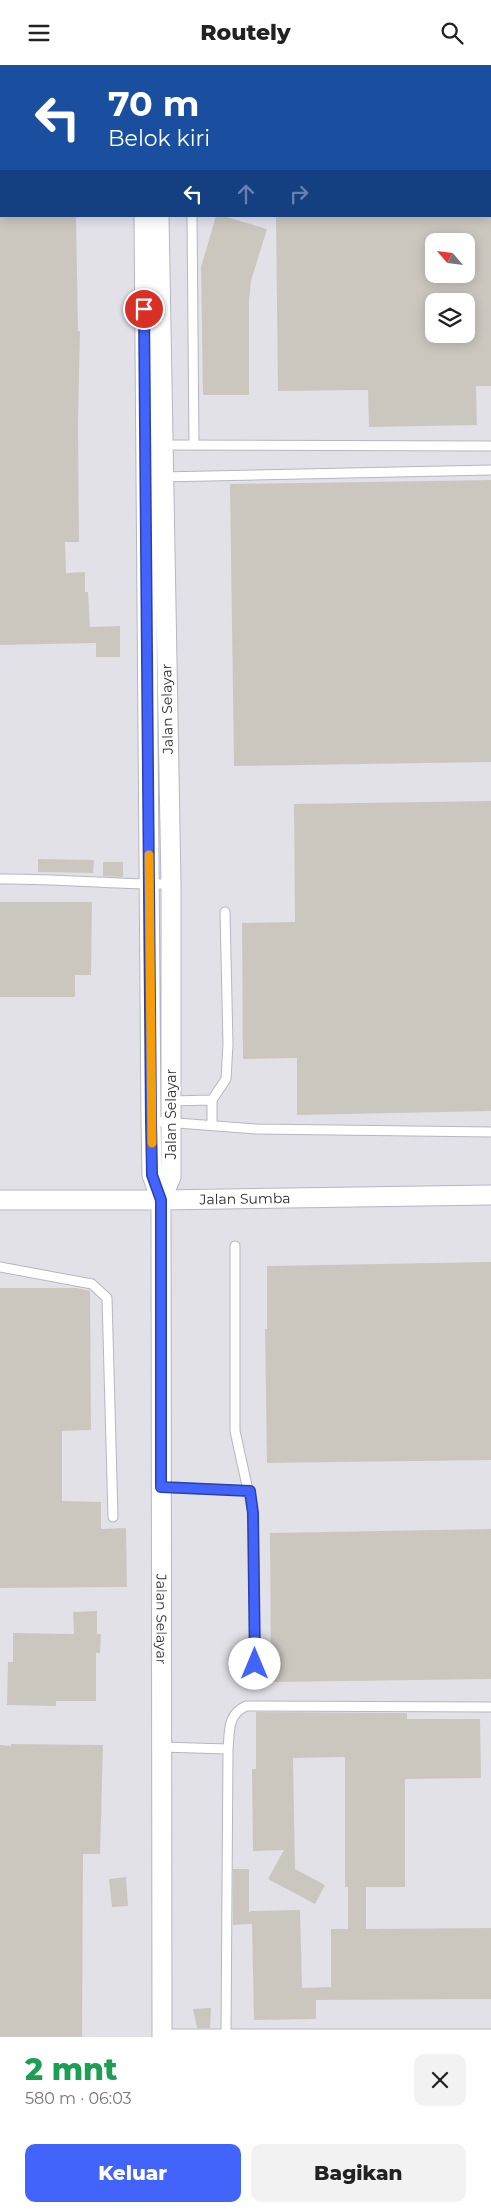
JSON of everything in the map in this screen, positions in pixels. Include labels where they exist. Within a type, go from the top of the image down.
[{"type":"street","name":"Jalan Selayar","points":[[144,217],[153,365],[156,610],[168,765],[171,884],[170,1101],[160,1122]]},
{"type":"street","name":"Jalan Selayar","points":[[153,365],[159,217]]},
{"type":"street","name":"Jalan Selayar","points":[[156,610],[148,764],[149,885],[160,1122],[171,1177],[161,1200],[162,2036]]},
{"type":"street","points":[[148,764],[168,765]]},
{"type":"street","name":"Jalan Sumba","points":[[0,1200],[161,1200],[491,1195]]},
{"type":"lane","points":[[192,217],[194,445]]},
{"type":"lane","points":[[154,445],[491,446]]},
{"type":"lane","points":[[154,477],[491,470]]},
{"type":"lane","points":[[0,879],[149,885],[171,884]]},
{"type":"lane","points":[[212,1125],[212,1100],[226,1079],[228,1044],[225,912]]},
{"type":"lane","points":[[170,1101],[212,1100]]},
{"type":"lane","points":[[160,1122],[257,1129],[491,1131]]},
{"type":"lane","points":[[235,1246],[235,1431],[250,1491],[253,1513],[255,1664]]},
{"type":"lane","points":[[0,1267],[92,1284],[107,1298],[113,1517]]},
{"type":"lane","points":[[161,1487],[250,1491]]},
{"type":"lane","points":[[226,2033],[228,1749],[232,1718],[236,1711],[246,1706],[491,1707]]},
{"type":"lane","points":[[161,1747],[228,1749]]},
{"type":"lane","points":[[162,2036],[226,2033],[491,2034]]},
{"type":"shaded area","points":[[0,217],[491,217],[491,2037],[0,2037]]},
{"type":"building","points":[[0,217],[76,217],[78,331],[80,331],[78,423],[79,542],[65,542],[66,573],[85,572],[85,592],[88,592],[90,627],[120,626],[120,657],[96,657],[96,643],[0,645]]},
{"type":"building","points":[[216,217],[226,217],[267,229],[251,281],[249,300],[249,395],[203,395],[201,267]]},
{"type":"building","points":[[276,217],[491,217],[491,386],[476,386],[477,425],[369,427],[368,390],[278,391]]},
{"type":"building","points":[[491,480],[491,762],[234,766],[230,484]]},
{"type":"building","points":[[491,801],[491,1111],[297,1115],[297,1058],[243,1059],[242,923],[295,922],[294,804]]},
{"type":"building","points":[[38,859],[94,860],[93,873],[38,872]]},
{"type":"building","points":[[103,862],[123,862],[123,877],[103,876]]},
{"type":"building","points":[[0,902],[92,902],[91,975],[75,975],[75,997],[0,997]]},
{"type":"building","points":[[491,1262],[491,1460],[267,1463],[265,1329],[267,1329],[267,1266]]},
{"type":"building","points":[[0,1288],[77,1288],[90,1291],[91,1430],[62,1431],[62,1501],[101,1502],[101,1529],[126,1528],[127,1587],[0,1588]]},
{"type":"building","points":[[491,1529],[491,1679],[271,1682],[270,1533]]},
{"type":"building","points":[[97,1611],[97,1634],[101,1634],[100,1653],[96,1653],[96,1701],[56,1701],[56,1706],[7,1705],[8,1662],[13,1662],[13,1633],[74,1634],[73,1612]]},
{"type":"building","points":[[256,1712],[407,1713],[407,1719],[480,1719],[481,1778],[405,1779],[405,1887],[366,1887],[366,1929],[491,1928],[491,1999],[316,2000],[316,2019],[254,2020],[252,1924],[233,1925],[233,1869],[249,1869],[249,1913],[251,1911],[300,1910],[302,1988],[331,1987],[331,1929],[348,1929],[348,1887],[345,1887],[345,1757],[293,1758],[295,1869],[325,1885],[315,1904],[268,1879],[284,1850],[253,1851],[252,1769],[256,1769]]},
{"type":"building","points":[[11,1744],[103,1745],[100,1854],[83,1854],[82,2037],[0,2037],[0,1745],[11,1746]]},
{"type":"building","points":[[126,1877],[128,1906],[112,1907],[109,1879]]},
{"type":"building","points":[[211,2008],[210,2028],[197,2028],[193,2009]]},
{"type":"slow traffic","points":[[149,855],[152,1143]]},
{"type":"route","points":[[144,309],[151,1121],[152,1175],[161,1200],[161,1487],[192,1490],[250,1491],[253,1513],[255,1664]]}]
